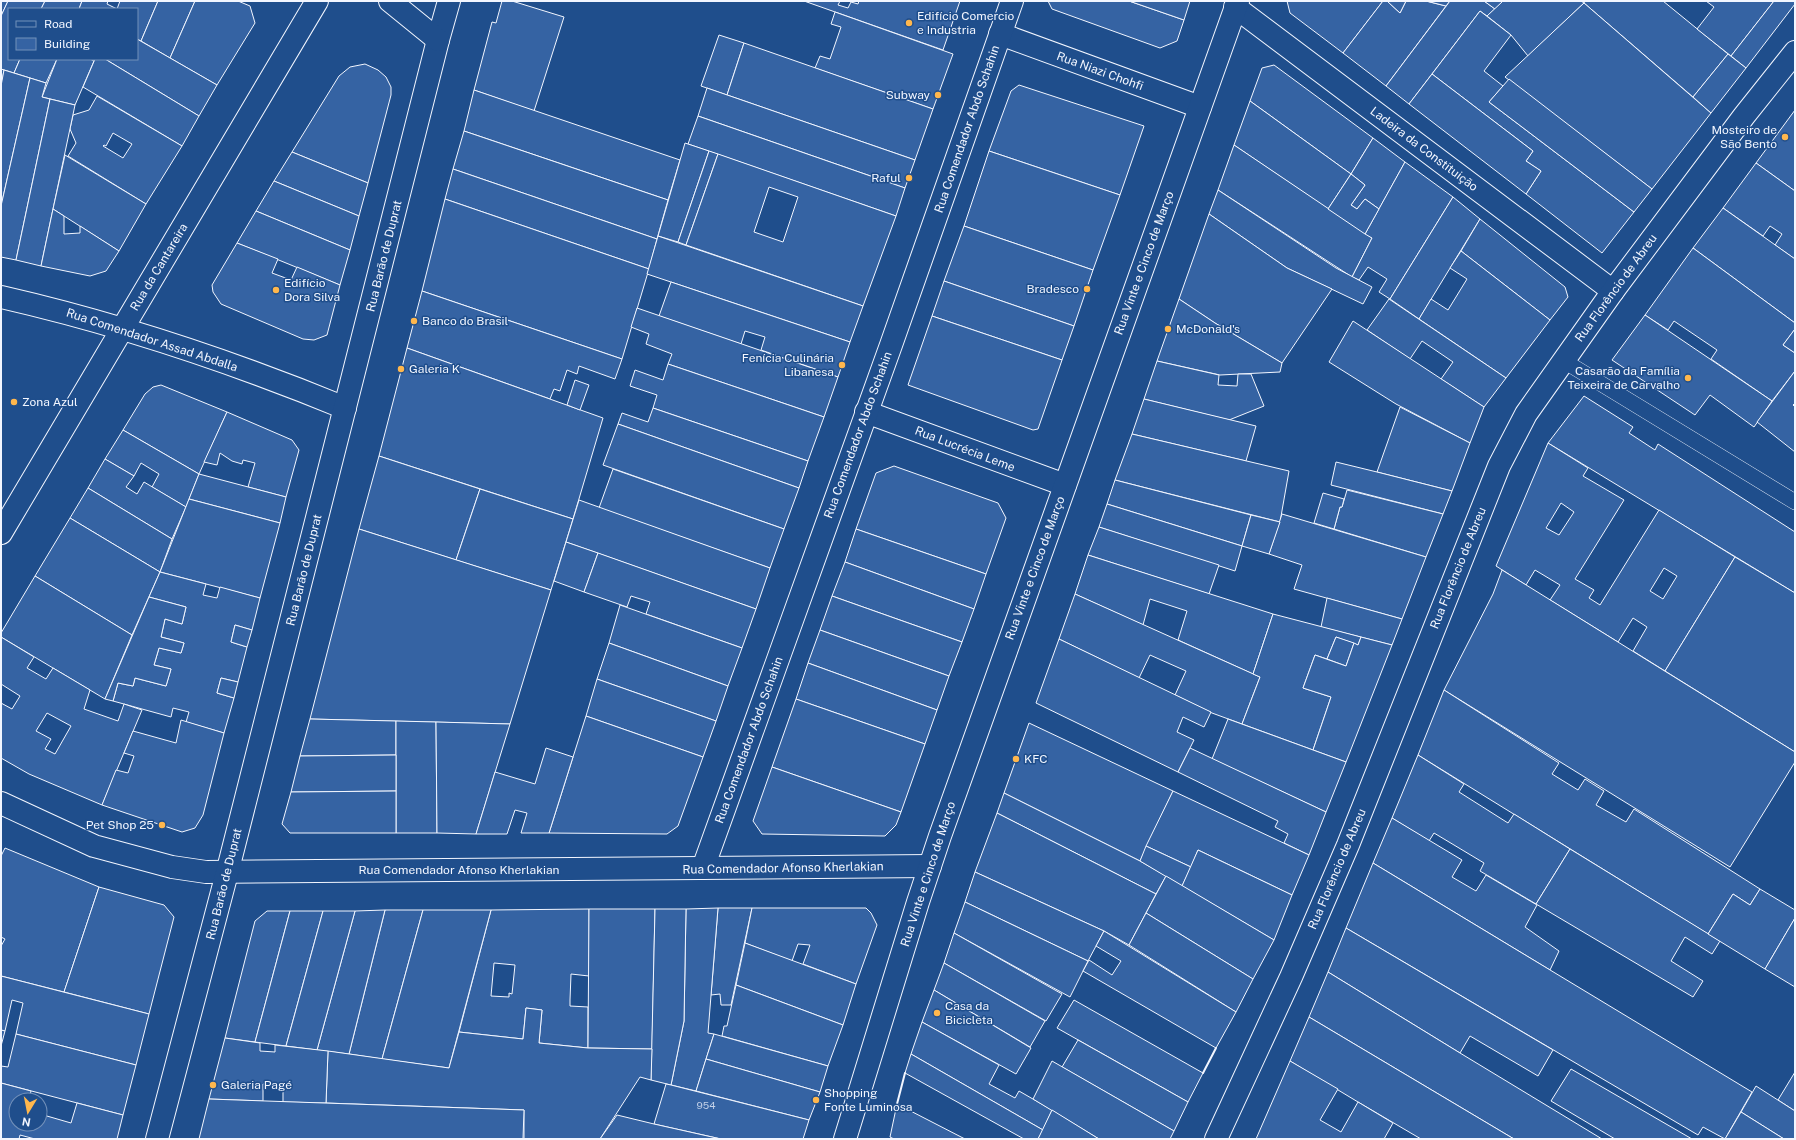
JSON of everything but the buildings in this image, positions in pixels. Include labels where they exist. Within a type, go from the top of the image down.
[{"type":"street","name":"Rua da Cantareira","points":[[1,533],[317,1]]},
{"type":"street","points":[[390,1],[438,40]]},
{"type":"street","name":"Rua Barão de Duprat","points":[[157,1139],[227,873],[449,1]]},
{"type":"street","name":"Rua Comendador Abdo Schahin","points":[[704,868],[1012,1]]},
{"type":"street","name":"Rua Vinte e Cinco de Março","points":[[845,1139],[930,866],[1236,4]]},
{"type":"street","name":"Ladeira da Constituição","points":[[1236,4],[1613,291]]},
{"type":"street","name":"Rua Niazi Chohfi","points":[[1000,34],[1200,107]]},
{"type":"street","name":"Rua Florêncio de Abreu","points":[[1216,1139],[1291,977],[1348,845],[1498,466],[1526,414],[1613,291],[1744,116],[1795,52]]},
{"type":"street","name":"Rua Comendador Assad Abdalla","points":[[1,297],[58,310],[202,353],[345,408]]},
{"type":"street","name":"Rua Lucrécia Leme","points":[[866,412],[1065,485]]},
{"type":"street","name":"Rua Comendador Afonso Kherlakian","points":[[1,803],[94,846],[172,867],[227,873],[930,866]]},
{"type":"lane","points":[[1564,360],[1795,502]]},
{"type":"wall","points":[[1203,1073],[1216,1048]]},
{"type":"wall","points":[[897,1104],[905,1073]]},
{"type":"place","name":"Edifício Comercio e Industria","points":[[909,23]]},
{"type":"place","name":"Subway","points":[[938,95]]},
{"type":"place","name":"Mosteiro de São Bento","points":[[1785,137]]},
{"type":"place","name":"Raful","points":[[909,178]]},
{"type":"place","name":"Bradesco","points":[[1087,289]]},
{"type":"place","name":"Edifício Dora Silva","points":[[276,290]]},
{"type":"place","name":"Banco do Brasil","points":[[414,321]]},
{"type":"place","name":"McDonald's","points":[[1168,329]]},
{"type":"place","name":"Fenícia Culinária Libanesa","points":[[842,365]]},
{"type":"place","name":"Galeria K","points":[[401,369]]},
{"type":"place","name":"Casarão da Família Teixeira de Carvalho","points":[[1688,378]]},
{"type":"place","name":"Zona Azul","points":[[14,402]]},
{"type":"place","name":"KFC","points":[[1016,759]]},
{"type":"place","name":"Pet Shop 25","points":[[162,825]]},
{"type":"place","name":"Casa da Bicicleta","points":[[937,1013]]},
{"type":"place","name":"Galeria Pagé","points":[[213,1085]]},
{"type":"place","name":"Shopping Fonte Luminosa","points":[[816,1100]]}]
